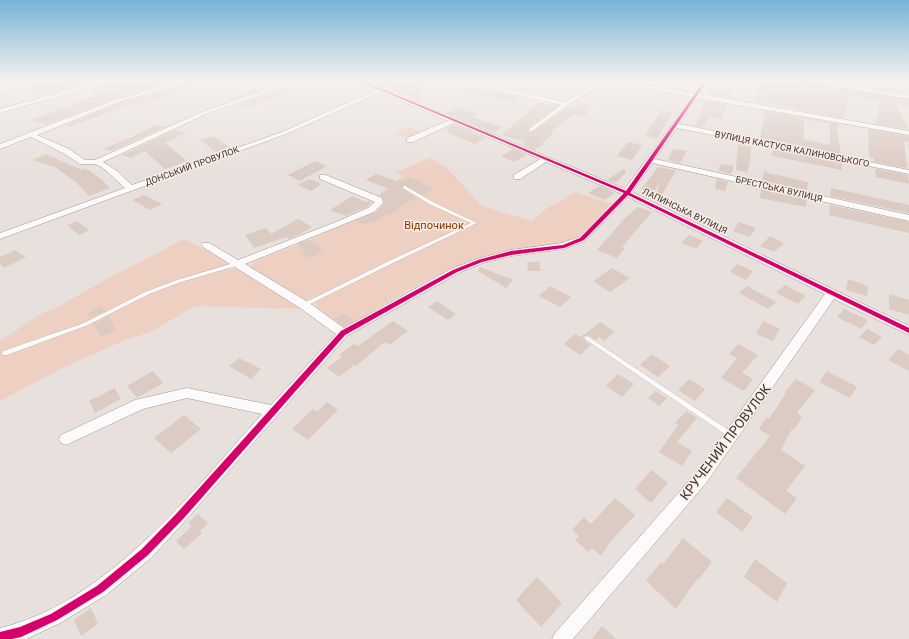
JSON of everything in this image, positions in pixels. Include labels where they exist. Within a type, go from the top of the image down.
[{"type":"street","points":[[0,147],[29,134],[93,111]]},
{"type":"street","points":[[96,162],[210,111]]},
{"type":"street","name":"ДОНСЬКИЙ ПРОВУЛОК","points":[[0,236],[284,133],[334,111]]},
{"type":"street","name":"ЛАПИНСЬКА ВУЛИЦЯ","points":[[429,111],[627,193],[909,331]]},
{"type":"street","points":[[531,130],[557,111]]},
{"type":"street","points":[[0,637],[21,632],[54,617],[100,589],[145,552],[180,516],[343,333],[455,271],[480,261],[511,253],[564,246],[582,239],[627,193],[684,111]]},
{"type":"street","points":[[785,111],[909,133]]},
{"type":"street","points":[[410,140],[453,121]]},
{"type":"street","name":"ВУЛИЦЯ КАСТУСЯ КАЛИНОВСЬКОГО","points":[[674,125],[909,172]]},
{"type":"street","points":[[29,134],[66,151],[82,162],[96,162],[103,164],[112,170],[130,188]]},
{"type":"street","points":[[517,177],[545,159]]},
{"type":"street","name":"БРЕСТСЬКА ВУЛИЦЯ","points":[[649,160],[909,218]]},
{"type":"street","points":[[237,264],[339,224],[371,210],[380,203],[379,200],[323,177]]},
{"type":"street","points":[[206,245],[304,305],[343,333]]},
{"type":"street","name":"КРУЧЕНИЙ ПРОВУЛОК","points":[[561,639],[701,478],[832,293]]},
{"type":"street","points":[[66,439],[140,404],[187,393],[273,411]]},
{"type":"lane","points":[[304,305],[475,223],[433,204],[404,187]]},
{"type":"lane","points":[[5,353],[86,324],[147,293],[179,281],[237,264]]},
{"type":"lane","points":[[587,338],[732,435]]},
{"type":"green space","points":[[408,127],[422,132],[408,139],[394,133]]},
{"type":"green space","name":"Відпочинок","points":[[430,157],[447,168],[482,206],[532,221],[547,208],[574,192],[613,204],[576,239],[570,242],[492,255],[454,268],[416,286],[379,307],[345,329],[317,310],[316,303],[320,299],[315,296],[306,300],[297,299],[254,272],[250,266],[255,261],[312,239],[390,203],[377,196],[403,176],[396,173]]},
{"type":"green space","points":[[184,239],[225,260],[229,269],[236,269],[302,309],[195,306],[151,332],[123,341],[62,368],[0,401],[0,341],[42,313],[56,308],[105,280]]},
{"type":"building","points":[[55,111],[83,111],[46,125],[31,120]]},
{"type":"building","points":[[100,111],[113,111],[69,127],[65,125]]},
{"type":"building","points":[[451,111],[469,111],[477,114],[471,117],[503,127],[493,133],[446,113]]},
{"type":"building","points":[[529,111],[551,111],[528,128],[530,133],[562,111],[589,111],[583,117],[573,115],[551,132],[553,133],[542,143],[544,144],[534,150],[521,144],[525,142],[502,135]]},
{"type":"building","points":[[661,111],[672,113],[657,139],[645,136]]},
{"type":"building","points":[[702,111],[725,111],[721,119],[709,117],[703,127],[695,126]]},
{"type":"building","points":[[763,111],[839,124],[837,128],[841,155],[760,138],[765,115],[762,114]],"holes":[[[804,119],[830,124],[830,145],[804,139]]]},
{"type":"building","points":[[805,111],[845,111],[842,118]]},
{"type":"building","points":[[878,111],[899,111],[908,129],[876,124]]},
{"type":"building","points":[[156,125],[165,127],[111,151],[103,149],[130,138]]},
{"type":"building","points":[[454,125],[485,138],[475,144],[446,132],[449,130],[445,129]]},
{"type":"building","points":[[868,129],[909,136],[909,142],[904,141],[907,168],[874,162],[874,158],[869,157]]},
{"type":"building","points":[[175,130],[185,133],[165,143],[187,161],[165,169],[145,151],[131,158],[122,155]]},
{"type":"building","points":[[213,136],[229,147],[216,152],[200,140]]},
{"type":"building","points":[[628,142],[642,145],[632,160],[617,156]]},
{"type":"building","points":[[738,144],[751,147],[747,172],[736,170]]},
{"type":"building","points":[[513,149],[526,155],[515,162],[501,156]]},
{"type":"building","points":[[673,149],[687,151],[680,163],[668,160]]},
{"type":"building","points":[[773,149],[842,162],[842,170],[772,156]]},
{"type":"building","points":[[46,154],[82,170],[85,168],[101,179],[110,188],[89,196],[77,183],[55,167],[32,160]]},
{"type":"building","points":[[315,161],[327,166],[300,181],[288,175]]},
{"type":"building","points":[[720,164],[734,166],[731,174],[719,171]]},
{"type":"building","points":[[658,167],[676,170],[662,195],[657,192],[660,182],[653,193],[641,190]]},
{"type":"building","points":[[624,169],[626,172],[616,183],[607,180]]},
{"type":"building","points":[[875,169],[908,175],[909,184],[876,177]]},
{"type":"building","points":[[764,172],[808,182],[807,191],[762,181]]},
{"type":"building","points":[[376,174],[399,182],[410,177],[434,189],[423,195],[406,185],[402,185],[402,189],[417,198],[412,201],[411,200],[389,215],[387,214],[372,223],[370,222],[365,225],[356,221],[375,213],[384,203],[383,198],[379,195],[390,189],[366,180]]},
{"type":"building","points":[[309,179],[322,184],[311,191],[298,185]]},
{"type":"building","points":[[717,179],[728,182],[725,191],[715,189]]},
{"type":"building","points":[[599,186],[615,193],[605,200],[588,193]]},
{"type":"building","points":[[831,188],[909,205],[909,213],[830,196]]},
{"type":"building","points":[[761,189],[807,199],[806,207],[760,198]]},
{"type":"building","points":[[144,195],[162,204],[150,210],[132,200]]},
{"type":"building","points":[[352,196],[366,202],[372,202],[367,207],[345,216],[330,210]]},
{"type":"building","points":[[830,205],[909,222],[909,233],[829,215]]},
{"type":"building","points":[[638,207],[652,212],[622,247],[625,248],[617,258],[597,250],[626,217]]},
{"type":"building","points":[[298,219],[312,227],[289,239],[286,237],[254,248],[245,235],[266,228],[271,234]]},
{"type":"building","points":[[77,221],[89,230],[79,235],[67,225]]},
{"type":"building","points":[[739,222],[756,228],[750,237],[733,231]]},
{"type":"building","points":[[689,235],[703,241],[696,249],[681,243]]},
{"type":"building","points":[[770,236],[784,243],[774,252],[760,246]]},
{"type":"building","points":[[309,240],[324,251],[310,258],[301,252],[305,250],[297,244]]},
{"type":"building","points":[[15,250],[26,257],[4,268],[0,264],[0,257]]},
{"type":"building","points":[[527,262],[539,262],[541,271],[528,271]]},
{"type":"building","points":[[737,264],[753,271],[746,280],[730,272]]},
{"type":"building","points":[[480,267],[513,280],[506,288],[478,271]]},
{"type":"building","points":[[612,268],[630,278],[610,292],[593,281]]},
{"type":"building","points":[[848,279],[868,286],[867,296],[846,290]]},
{"type":"building","points":[[785,285],[806,296],[798,304],[776,293]]},
{"type":"building","points":[[550,286],[571,297],[560,307],[539,296]]},
{"type":"building","points":[[747,286],[776,302],[768,309],[739,293]]},
{"type":"building","points":[[889,294],[909,300],[909,315],[889,309]]},
{"type":"building","points":[[437,301],[456,314],[448,320],[428,307]]},
{"type":"building","points":[[101,306],[105,311],[90,318],[87,313]]},
{"type":"building","points":[[844,309],[868,320],[861,329],[837,317]]},
{"type":"building","points":[[344,313],[354,321],[344,326],[334,319]]},
{"type":"building","points":[[108,316],[116,330],[101,337],[94,324]]},
{"type":"building","points":[[393,321],[408,331],[390,345],[385,342],[356,366],[354,365],[339,377],[327,368],[342,357],[339,355],[354,344],[358,346]]},
{"type":"building","points":[[763,321],[780,329],[773,341],[756,334]]},
{"type":"building","points":[[600,322],[615,332],[604,341],[599,337],[596,340],[588,335],[584,336],[583,339],[591,345],[580,355],[564,344],[575,334],[581,337]]},
{"type":"building","points":[[867,329],[882,337],[874,345],[859,337]]},
{"type":"building","points":[[738,344],[758,355],[742,373],[753,379],[744,391],[721,378],[737,358],[729,354]]},
{"type":"building","points":[[898,349],[909,355],[909,371],[888,360]]},
{"type":"building","points":[[652,354],[670,366],[658,377],[640,365]]},
{"type":"building","points":[[239,358],[261,369],[251,379],[229,366]]},
{"type":"building","points":[[153,371],[163,383],[137,398],[127,386]]},
{"type":"building","points":[[827,371],[857,387],[850,398],[819,382]]},
{"type":"building","points":[[618,374],[634,384],[622,397],[606,386]]},
{"type":"building","points":[[689,379],[705,389],[695,401],[678,390]]},
{"type":"building","points":[[796,379],[815,390],[797,413],[802,417],[794,430],[792,429],[781,450],[805,466],[786,491],[797,498],[785,514],[736,478],[770,436],[759,429],[766,417],[769,419],[786,393],[785,392]]},
{"type":"building","points":[[115,388],[121,399],[95,413],[89,401]]},
{"type":"building","points":[[655,391],[667,398],[659,406],[648,398]]},
{"type":"building","points":[[327,402],[338,410],[308,440],[292,429],[313,409],[317,412]]},
{"type":"building","points":[[686,411],[697,418],[677,442],[692,451],[682,466],[659,452],[678,425],[675,423]]},
{"type":"building","points":[[184,415],[201,429],[171,453],[154,438]]},
{"type":"building","points":[[651,470],[668,483],[651,503],[635,489]]},
{"type":"building","points":[[615,498],[635,515],[611,541],[601,556],[592,548],[588,552],[575,540],[579,536],[572,530],[584,517],[591,524]]},
{"type":"building","points":[[727,498],[753,517],[742,532],[716,512]]},
{"type":"building","points":[[198,514],[208,523],[200,531],[202,533],[184,549],[176,541],[192,526],[188,523]]},
{"type":"building","points":[[683,538],[712,562],[698,580],[697,579],[676,609],[646,581],[661,562],[663,564]]},
{"type":"building","points":[[755,559],[787,583],[777,602],[744,577]]},
{"type":"building","points":[[537,577],[562,603],[541,627],[516,600]]},
{"type":"building","points":[[91,608],[98,624],[81,636],[74,620]]},
{"type":"building","points":[[602,626],[616,639],[592,639]]},
{"type":"cycle path","points":[[431,111],[627,193],[909,331]]},
{"type":"cycle path","points":[[0,637],[21,632],[54,617],[100,589],[145,552],[180,516],[343,333],[455,271],[480,261],[511,253],[564,246],[582,239],[627,193],[685,111]]}]
